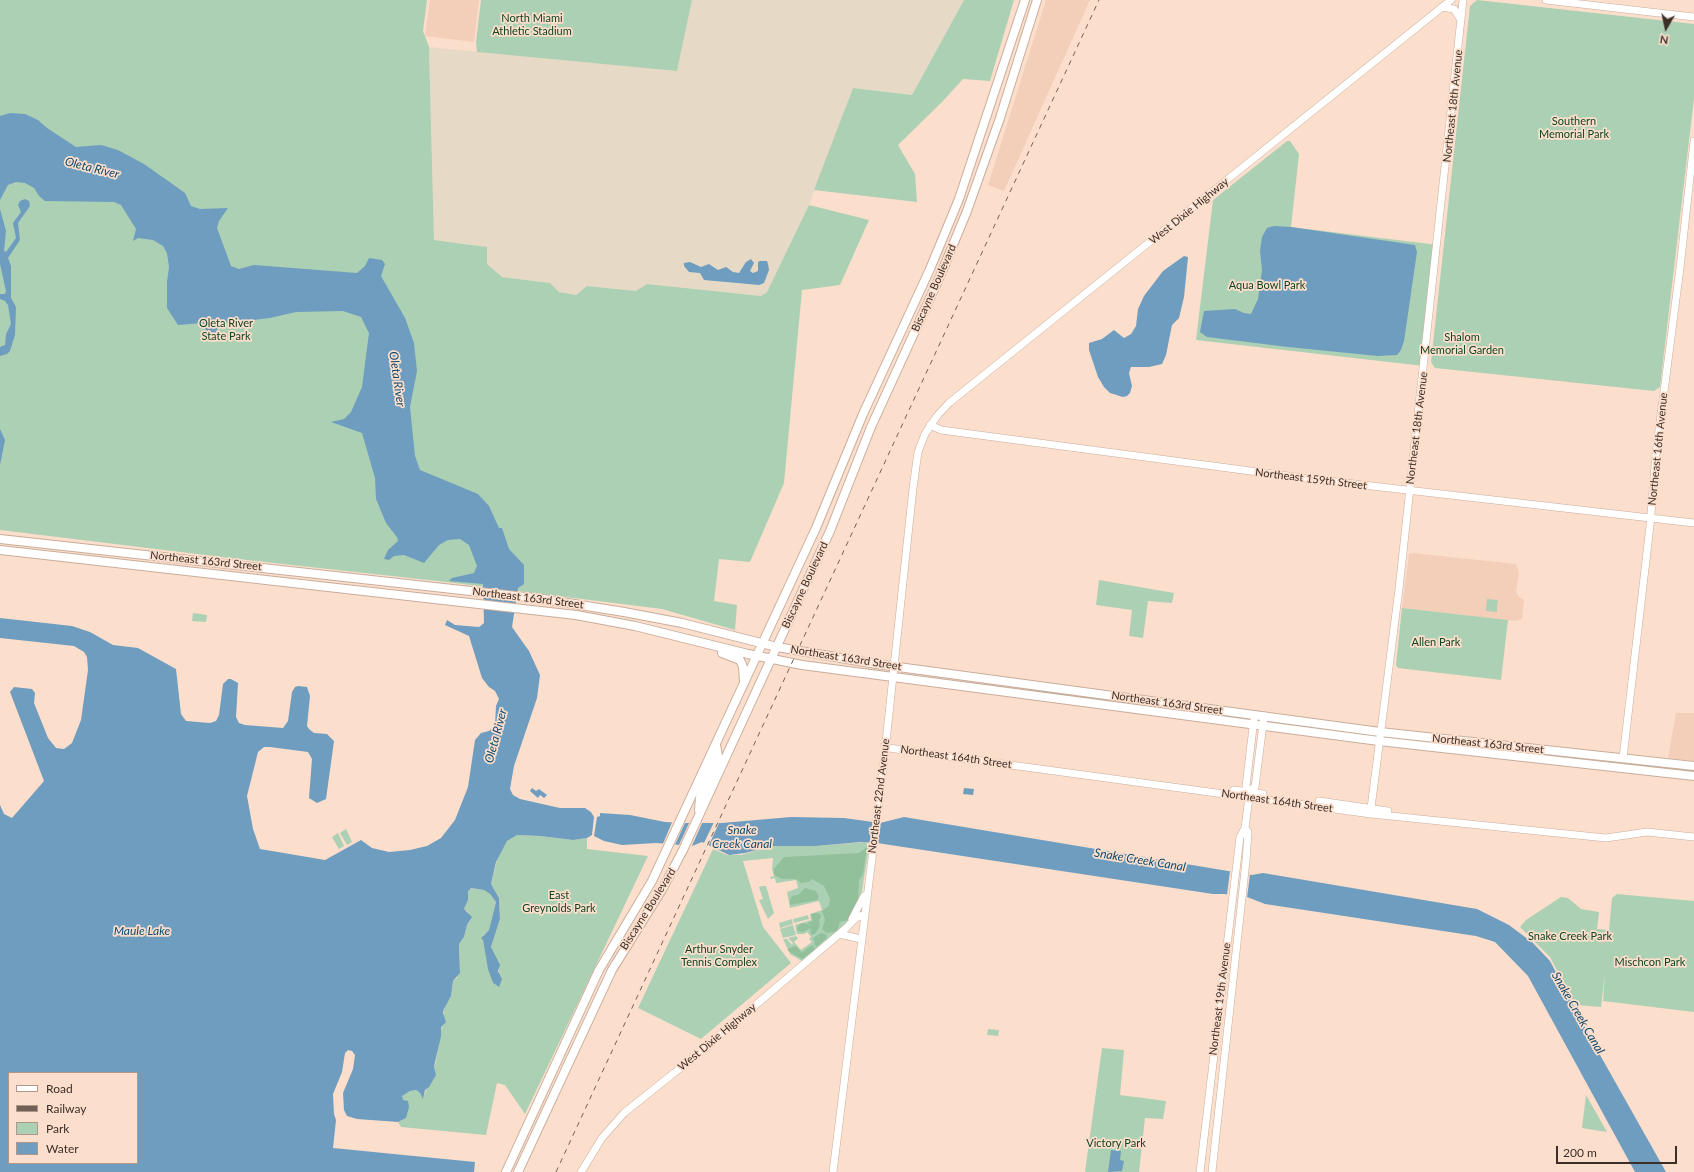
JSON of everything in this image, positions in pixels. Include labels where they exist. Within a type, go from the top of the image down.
[{"type":"main road","name":"Biscayne Boulevard","points":[[506,1172],[599,970],[645,894],[668,849],[826,504],[863,414],[959,199],[1025,0]]},
{"type":"main road","name":"Biscayne Boulevard","points":[[518,1172],[612,970],[663,888],[683,850],[830,531],[866,438],[930,298],[971,202],[1001,116],[1037,0]]},
{"type":"main road","points":[[995,91],[1000,95],[1001,116]]},
{"type":"main road","points":[[918,293],[930,298]]},
{"type":"main road","points":[[826,504],[830,510],[830,531]]},
{"type":"main road","name":"Northeast 163rd Street","points":[[0,539],[521,596],[578,604],[682,623],[762,644],[894,666],[1380,732],[1694,766]]},
{"type":"main road","name":"Northeast 163rd Street","points":[[0,550],[576,615],[652,630],[757,656],[809,666],[1379,741],[1694,776]]},
{"type":"main road","points":[[576,615],[578,604]]},
{"type":"main road","points":[[652,630],[658,636],[738,658],[743,667],[744,684]]},
{"type":"main road","points":[[999,690],[1009,687],[1014,682]]},
{"type":"main road","points":[[1014,692],[1020,687],[1032,685]]},
{"type":"main road","points":[[1136,708],[1141,704],[1152,701]]},
{"type":"main road","points":[[1207,718],[1219,715],[1224,710]]},
{"type":"main road","points":[[1440,748],[1442,745],[1464,741]]},
{"type":"main road","points":[[698,818],[700,797],[718,756],[716,745]]},
{"type":"main road","points":[[1485,753],[1496,750],[1502,745]]},
{"type":"main road","points":[[1501,754],[1506,750],[1517,747]]},
{"type":"main road","points":[[1606,766],[1617,763],[1623,758]]},
{"type":"main road","points":[[1622,768],[1627,763],[1642,760]]},
{"type":"street","name":"West Dixie Highway","points":[[930,425],[949,404],[1257,157],[1442,3],[1451,0]]},
{"type":"street","name":"Northeast 18th Avenue","points":[[1372,808],[1380,732],[1398,602],[1409,491],[1462,22],[1463,0]]},
{"type":"street","points":[[1546,0],[1694,17]]},
{"type":"street","points":[[1442,3],[1454,8],[1462,22]]},
{"type":"street","name":"Northeast 16th Avenue","points":[[1623,758],[1656,453],[1681,261],[1694,141]]},
{"type":"street","name":"Northeast 159th Street","points":[[930,425],[948,431],[1409,491],[1694,523]]},
{"type":"street","name":"Northeast 22nd Avenue","points":[[832,1171],[869,881],[917,460],[921,444],[930,425]]},
{"type":"street","name":"Northeast 19th Avenue","points":[[1200,1172],[1240,837],[1245,828],[1248,794],[1246,786],[1255,715]]},
{"type":"street","name":"Northeast 19th Avenue","points":[[1248,794],[1255,787],[1264,716]]},
{"type":"street","name":"Northeast 164th Street","points":[[885,745],[890,744],[1213,790],[1602,834],[1621,833],[1647,828],[1694,833]]},
{"type":"street","name":"Northeast 164th Street","points":[[1248,794],[1371,814],[1582,836],[1614,838],[1646,832],[1694,837]]},
{"type":"street","name":"Northeast 19th Avenue","points":[[1212,1172],[1245,873],[1248,832],[1245,828]]},
{"type":"street","points":[[845,929],[864,898],[869,881]]},
{"type":"street","name":"West Dixie Highway","points":[[581,1172],[604,1134],[624,1113],[845,929],[856,918],[865,914]]},
{"type":"street","points":[[839,934],[861,938]]},
{"type":"street","points":[[1206,1119],[1218,1120]]},
{"type":"shaded area","points":[[430,0],[479,0],[474,42],[425,36]]},
{"type":"shaded area","points":[[692,0],[964,0],[912,95],[853,88],[809,205],[767,292],[761,296],[648,284],[636,291],[587,286],[576,295],[559,292],[550,283],[502,277],[487,264],[486,247],[434,240],[429,47],[677,71]]},
{"type":"shaded area","points":[[1046,0],[1090,0],[1004,191],[988,185]]},
{"type":"shaded area","points":[[1413,553],[1516,564],[1519,573],[1516,592],[1518,596],[1524,600],[1522,619],[1515,621],[1402,608],[1409,554]]},
{"type":"shaded area","points":[[1676,713],[1694,713],[1694,761],[1668,758]]},
{"type":"green space","name":"Oleta River State Park","points":[[0,0],[427,0],[423,31],[429,47],[434,240],[487,247],[487,264],[502,277],[550,283],[559,292],[576,295],[587,286],[636,291],[647,284],[761,296],[767,292],[809,205],[869,220],[840,285],[802,290],[784,483],[750,562],[719,559],[714,601],[737,605],[735,630],[662,609],[446,582],[238,559],[0,530]]},
{"type":"green space","name":"North Miami Athletic Stadium","points":[[481,0],[692,0],[677,71],[477,52],[476,42]]},
{"type":"green space","points":[[964,0],[1014,0],[990,81],[963,79],[898,145],[915,174],[917,202],[814,190],[853,88],[912,95]]},
{"type":"green space","name":"Southern Memorial Park","points":[[1477,0],[1694,24],[1694,98],[1660,387],[1654,391],[1435,368],[1431,362],[1470,6]]},
{"type":"green space","name":"Aqua Bowl Park","points":[[1287,141],[1290,141],[1299,154],[1291,227],[1438,245],[1424,366],[1196,340],[1213,200]]},
{"type":"green space","points":[[1099,580],[1174,593],[1172,603],[1148,601],[1143,638],[1129,636],[1132,610],[1096,605]]},
{"type":"green space","points":[[1487,599],[1498,600],[1497,612],[1486,611]]},
{"type":"green space","name":"Allen Park","points":[[1402,608],[1508,620],[1501,680],[1398,668],[1396,665]]},
{"type":"green space","points":[[193,613],[207,615],[206,622],[192,621]]},
{"type":"green space","points":[[346,829],[352,842],[347,845],[340,833]]},
{"type":"green space","points":[[338,833],[344,846],[339,849],[332,837]]},
{"type":"green space","name":"East Greynolds Park","points":[[516,835],[573,840],[587,838],[587,849],[648,856],[525,1114],[505,1085],[497,1083],[486,1135],[401,1127],[398,1122],[406,1118],[401,1096],[410,1091],[416,1090],[423,1098],[436,1062],[445,1005],[451,996],[453,981],[457,978],[460,966],[459,944],[464,937],[467,925],[470,921],[468,912],[464,909],[468,900],[468,891],[470,888],[484,890],[490,894],[496,902],[489,930],[482,936],[493,983],[497,986],[499,985],[499,969],[491,947],[500,919],[499,898],[491,884],[498,856],[507,841]]},
{"type":"green space","name":"Arthur Snyder Tennis Complex","points":[[866,842],[869,847],[861,897],[849,920],[842,929],[802,961],[790,954],[783,939],[787,939],[792,945],[793,943],[788,938],[796,936],[798,938],[794,942],[801,950],[812,942],[809,939],[811,937],[807,932],[804,934],[797,934],[795,925],[811,920],[810,914],[822,910],[819,901],[790,908],[787,892],[798,888],[796,880],[776,883],[775,878],[771,879],[770,877],[774,876],[772,869],[773,858],[743,861],[763,927],[791,963],[701,1039],[638,1008],[713,849],[727,855],[741,855],[772,846],[816,846]]},
{"type":"green space","points":[[867,847],[863,874],[859,880],[858,902],[853,909],[849,920],[840,922],[837,931],[826,933],[822,929],[825,920],[822,911],[829,906],[830,899],[824,886],[812,879],[809,882],[801,883],[796,879],[782,879],[774,875],[774,869],[784,857],[859,853]]},
{"type":"green space","points":[[766,886],[774,913],[768,919],[759,900],[763,899],[759,887]]},
{"type":"green space","points":[[805,888],[816,891],[819,897],[817,900],[790,905],[792,896],[798,895]]},
{"type":"green space","name":"Mischcon Park","points":[[1617,894],[1694,901],[1694,1012],[1603,1001],[1605,972],[1601,1007],[1575,1005],[1550,957],[1520,927],[1526,920],[1561,897],[1568,898],[1581,909],[1599,912],[1597,929],[1609,930],[1612,898]]},
{"type":"green space","points":[[811,914],[820,914],[821,917],[819,921],[820,925],[816,933],[811,935],[810,928],[803,932],[798,931],[797,928],[800,924],[804,923],[811,926],[807,923],[813,921]]},
{"type":"green space","points":[[808,915],[809,919],[794,923],[793,919]]},
{"type":"green space","points":[[792,919],[793,924],[780,928],[779,923]]},
{"type":"green space","points":[[793,925],[796,935],[783,938],[780,929]]},
{"type":"green space","points":[[821,933],[827,935],[826,939],[816,947],[813,938]]},
{"type":"green space","points":[[813,945],[815,949],[802,959],[787,949],[796,946],[802,953]]},
{"type":"green space","points":[[988,1029],[999,1030],[998,1036],[987,1035]]},
{"type":"green space","name":"Victory Park","points":[[1102,1048],[1124,1050],[1120,1095],[1166,1101],[1163,1119],[1145,1118],[1139,1172],[1085,1172]]},
{"type":"green space","points":[[1586,1095],[1607,1132],[1582,1128]]},
{"type":"water","name":"Maule Lake","points":[[10,113],[25,114],[38,120],[47,128],[76,147],[101,145],[118,150],[144,164],[185,193],[191,206],[200,209],[228,208],[219,221],[217,228],[231,266],[239,269],[254,265],[357,273],[365,266],[369,258],[382,260],[385,264],[381,276],[405,318],[414,343],[417,371],[410,407],[415,456],[420,470],[478,494],[489,506],[499,528],[502,528],[509,549],[524,565],[524,584],[518,588],[512,627],[529,651],[540,675],[537,698],[514,766],[510,789],[513,795],[520,799],[560,808],[585,808],[591,812],[594,817],[592,835],[587,838],[573,840],[517,835],[507,841],[496,862],[491,884],[499,898],[500,919],[491,947],[500,965],[498,971],[502,979],[499,987],[493,983],[488,969],[483,940],[481,938],[489,930],[496,902],[490,894],[484,890],[471,888],[468,891],[468,900],[464,909],[472,917],[467,925],[464,937],[459,944],[460,973],[453,981],[451,996],[443,1013],[446,1022],[441,1027],[441,1036],[434,1067],[436,1075],[429,1087],[425,1090],[423,1099],[420,1093],[416,1090],[410,1091],[402,1096],[403,1100],[408,1101],[409,1107],[406,1118],[398,1122],[357,1119],[347,1116],[344,1110],[343,1093],[353,1069],[355,1055],[352,1051],[348,1050],[345,1053],[342,1072],[333,1094],[334,1114],[336,1120],[333,1148],[475,1162],[474,1172],[0,1172],[0,805],[4,814],[12,818],[44,781],[10,692],[14,687],[32,689],[35,693],[34,703],[48,738],[56,748],[64,749],[72,743],[81,720],[88,670],[87,657],[84,652],[74,646],[0,638],[0,618],[72,626],[90,632],[113,645],[138,648],[176,669],[181,714],[186,721],[210,723],[216,721],[219,715],[223,684],[228,679],[231,679],[238,683],[236,717],[239,723],[245,725],[283,728],[288,721],[292,692],[295,687],[298,686],[307,687],[310,696],[307,726],[314,733],[327,734],[334,741],[326,799],[317,803],[309,798],[312,759],[308,752],[270,747],[264,747],[258,752],[247,796],[253,829],[260,849],[325,860],[361,840],[372,848],[389,852],[410,850],[427,846],[441,838],[455,820],[468,787],[475,740],[481,733],[489,731],[495,725],[496,706],[499,699],[495,691],[489,687],[482,678],[469,636],[445,625],[447,620],[455,625],[479,627],[484,623],[483,584],[449,581],[452,578],[474,573],[477,566],[469,545],[460,539],[448,540],[439,545],[424,563],[404,555],[394,556],[389,560],[384,559],[388,550],[398,541],[397,537],[386,523],[376,499],[375,478],[362,433],[331,422],[344,419],[351,412],[362,387],[369,333],[361,317],[343,311],[296,312],[270,318],[220,324],[215,334],[208,337],[203,323],[178,325],[167,308],[167,282],[169,267],[167,253],[163,246],[153,240],[138,238],[133,241],[136,229],[121,205],[114,202],[45,201],[39,196],[34,188],[25,183],[16,182],[8,185],[0,200],[0,116]]},
{"type":"water","points":[[25,199],[29,201],[30,206],[18,223],[20,240],[8,258],[11,266],[11,298],[16,307],[15,335],[10,351],[7,354],[0,356],[0,347],[5,345],[6,334],[11,324],[8,305],[5,301],[0,299],[0,294],[5,294],[6,291],[0,264],[0,209],[6,231],[4,251],[6,252],[16,238],[13,223],[21,212],[18,205],[20,201]]},
{"type":"water","points":[[1274,226],[1291,227],[1415,245],[1417,252],[1404,341],[1401,350],[1397,355],[1378,356],[1288,347],[1207,337],[1200,332],[1204,311],[1235,309],[1251,314],[1258,299],[1262,270],[1260,251],[1262,237],[1267,228]]},
{"type":"water","points":[[1184,256],[1188,257],[1184,297],[1179,318],[1172,325],[1166,355],[1162,364],[1149,367],[1131,367],[1129,373],[1132,386],[1130,393],[1123,397],[1110,393],[1098,377],[1089,350],[1089,343],[1102,339],[1114,330],[1124,338],[1131,334],[1136,326],[1138,309],[1144,296],[1163,271]]},
{"type":"water","points":[[751,259],[754,263],[750,271],[753,273],[758,271],[758,262],[767,261],[769,270],[764,283],[759,285],[704,280],[700,273],[689,272],[684,266],[684,263],[690,262],[701,267],[709,264],[718,270],[726,267],[733,272],[739,273],[746,262]]},
{"type":"water","points":[[0,429],[5,440],[0,465]]},
{"type":"water","points":[[532,788],[536,791],[539,789],[547,795],[544,798],[540,795],[538,798],[530,791]]},
{"type":"water","points":[[964,788],[974,789],[973,795],[963,794]]},
{"type":"water","name":"Snake Creek Canal","points":[[600,813],[630,815],[665,822],[686,823],[722,823],[791,817],[844,818],[880,823],[904,817],[1252,875],[1263,873],[1477,909],[1509,925],[1533,943],[1550,961],[1591,1039],[1666,1172],[1635,1172],[1528,976],[1495,942],[1476,936],[1265,904],[1247,897],[1213,894],[877,843],[861,842],[816,846],[772,846],[745,853],[729,855],[702,842],[692,846],[656,843],[622,845],[604,841],[594,836],[597,817],[600,816]]},
{"type":"water","points":[[1111,1150],[1121,1151],[1120,1160],[1124,1161],[1122,1171],[1108,1172]]},
{"type":"pier","points":[[673,820],[686,821],[674,847],[662,846]]},
{"type":"pier","points":[[715,820],[720,821],[708,847],[703,845]]},
{"type":"pier","points":[[690,821],[703,821],[691,848],[678,847]]},
{"type":"pier","points":[[1230,871],[1250,874],[1247,898],[1227,895]]},
{"type":"railway","points":[[556,1172],[1099,0]]},
{"type":"water label","name":"Oleta River","points":[[92,168]]},
{"type":"water label","name":"Oleta River","points":[[397,379]]},
{"type":"water label","name":"Oleta River","points":[[496,736]]},
{"type":"park label","name":"Shalom Memorial Garden","points":[[1462,343]]},
{"type":"park label","name":"Snake Creek Park","points":[[1570,936]]}]
